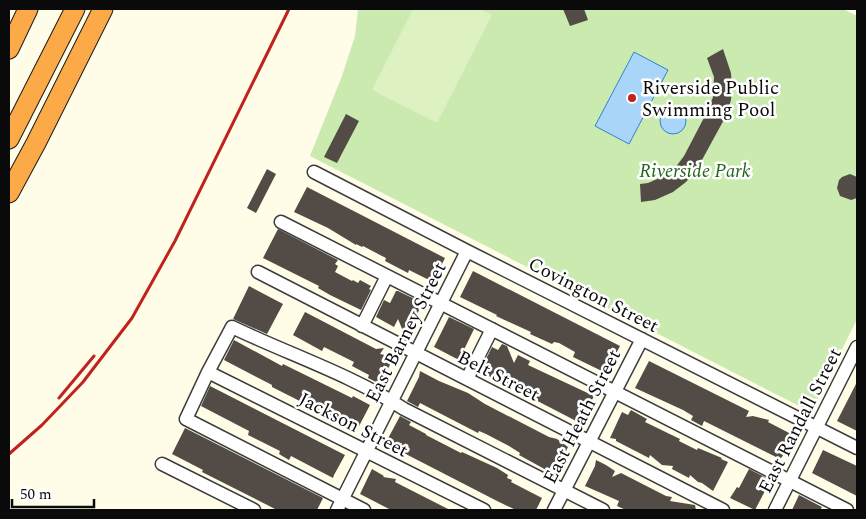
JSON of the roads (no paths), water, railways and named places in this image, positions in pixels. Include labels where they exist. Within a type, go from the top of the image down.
[{"type":"highway","points":[[9,49],[28,9]]},
{"type":"highway","points":[[9,139],[75,9]]},
{"type":"highway","points":[[9,193],[103,9]]},
{"type":"street","name":"Covington Street","points":[[314,172],[857,448]]},
{"type":"street","points":[[281,222],[847,510]]},
{"type":"street","name":"East Barney Street","points":[[340,505],[467,251]]},
{"type":"street","name":"Belt Street","points":[[258,272],[723,510]]},
{"type":"street","points":[[362,326],[387,276]]},
{"type":"street","points":[[364,510],[340,505],[186,419],[232,327],[267,344],[299,356],[392,401],[404,409],[603,510]]},
{"type":"street","points":[[467,379],[492,329]]},
{"type":"street","name":"East Heath Street","points":[[554,510],[642,340]]},
{"type":"street","name":"East Randall Street","points":[[775,510],[857,347]]},
{"type":"street","name":"Jackson Street","points":[[208,372],[484,510]]},
{"type":"street","points":[[162,464],[254,510]]},
{"type":"water","name":"Riverside Public Swimming Pool","points":[[634,52],[668,70],[629,144],[595,126]]},
{"type":"water","points":[[673,108],[682,112],[686,121],[682,130],[673,134],[664,130],[660,121],[664,112]]},
{"type":"railway","points":[[9,454],[42,425],[83,382],[132,318],[175,241],[289,9]]},
{"type":"railway","points":[[59,398],[94,356]]},
{"type":"place","name":"Riverside Public Swimming Pool","points":[[632,98]]},
{"type":"park label","name":"Riverside Park","points":[[695,170]]}]
